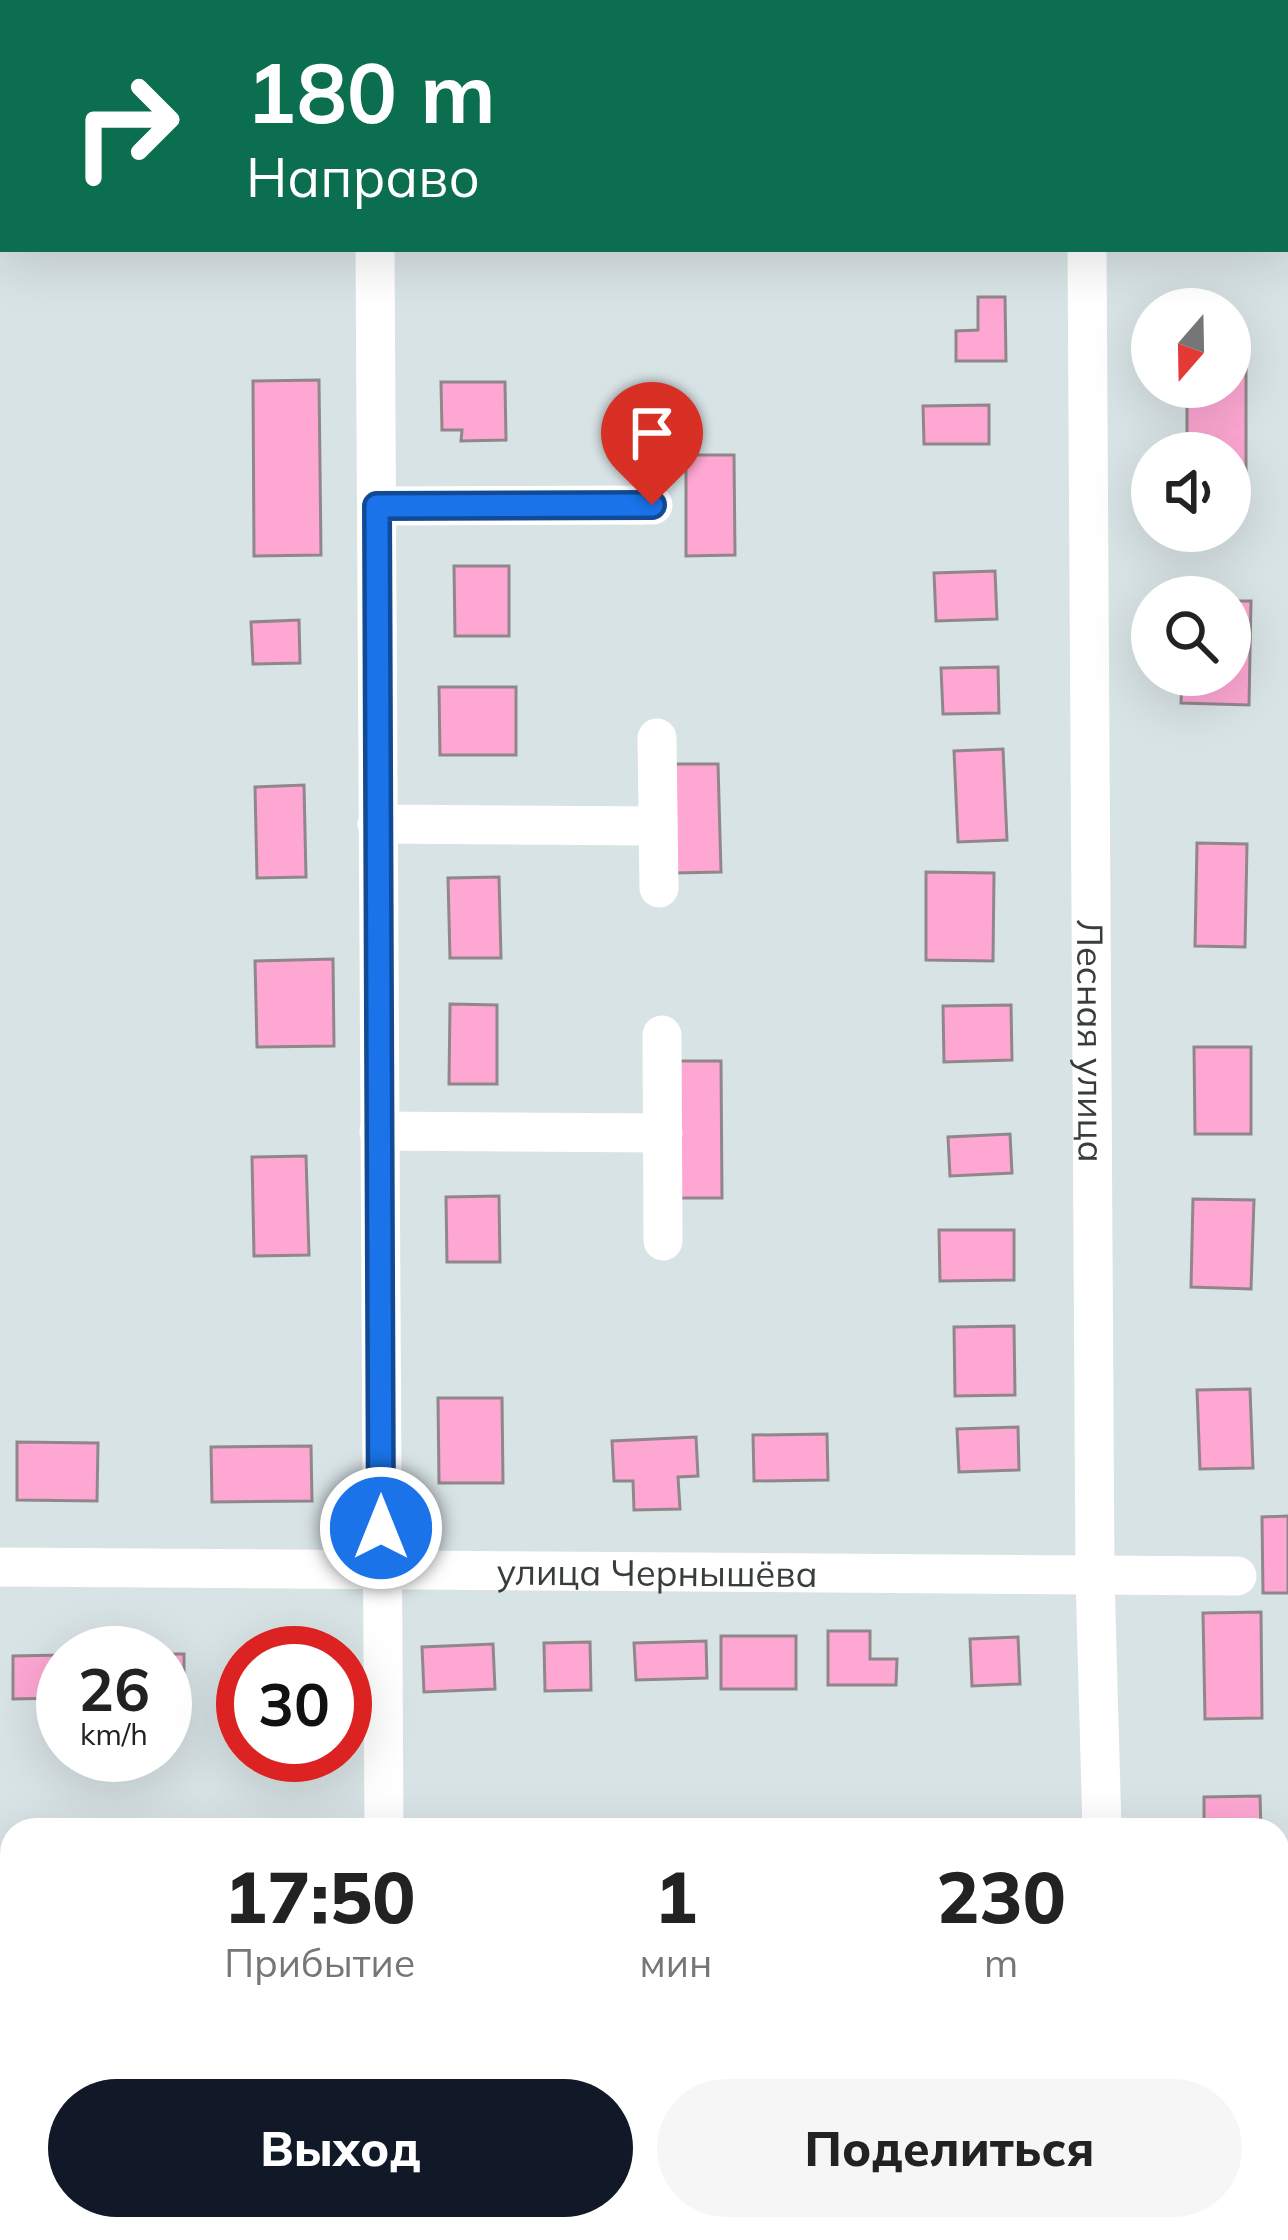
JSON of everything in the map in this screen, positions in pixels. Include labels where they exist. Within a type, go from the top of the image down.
[{"type":"street","points":[[375,252],[384,1818]]},
{"type":"street","name":"Лесная улица","points":[[1087,252],[1095,1576],[1102,1818]]},
{"type":"street","points":[[377,506],[652,505]]},
{"type":"street","points":[[657,738],[658,888]]},
{"type":"street","points":[[377,824],[658,826]]},
{"type":"street","points":[[662,1035],[663,1241]]},
{"type":"street","points":[[379,1131],[663,1133]]},
{"type":"street","name":"улица Чернышёва","points":[[0,1567],[1237,1576]]},
{"type":"building","points":[[978,297],[1005,297],[1006,361],[956,361],[956,331],[978,330]]},
{"type":"building","points":[[319,380],[321,555],[254,556],[253,381]]},
{"type":"building","points":[[441,382],[505,382],[506,440],[461,441],[462,430],[442,430]]},
{"type":"building","points":[[989,405],[989,444],[924,444],[923,406]]},
{"type":"building","points":[[1187,408],[1246,408],[1246,432],[1187,432]]},
{"type":"building","points":[[686,455],[734,455],[735,555],[686,556]]},
{"type":"building","points":[[454,566],[509,566],[509,636],[455,636]]},
{"type":"building","points":[[995,571],[997,619],[936,621],[934,573]]},
{"type":"building","points":[[299,620],[300,663],[253,664],[251,622]]},
{"type":"building","points":[[998,667],[999,713],[943,714],[941,668]]},
{"type":"building","points":[[439,687],[516,687],[516,755],[440,755]]},
{"type":"building","points":[[1181,696],[1249,696],[1249,705],[1181,703]]},
{"type":"building","points":[[1003,749],[1007,840],[958,842],[954,751]]},
{"type":"building","points":[[673,764],[718,764],[721,872],[675,873]]},
{"type":"building","points":[[304,785],[306,877],[257,878],[255,787]]},
{"type":"building","points":[[1197,843],[1247,844],[1245,947],[1195,946]]},
{"type":"building","points":[[926,872],[994,873],[993,961],[926,960]]},
{"type":"building","points":[[499,877],[501,958],[450,958],[448,878]]},
{"type":"building","points":[[333,959],[334,1046],[257,1047],[255,961]]},
{"type":"building","points":[[450,1004],[497,1005],[497,1084],[449,1084]]},
{"type":"building","points":[[1011,1005],[1012,1060],[944,1062],[943,1006]]},
{"type":"building","points":[[1194,1047],[1251,1047],[1251,1134],[1195,1134]]},
{"type":"building","points":[[677,1061],[721,1061],[722,1198],[679,1198]]},
{"type":"building","points":[[1010,1134],[1012,1173],[950,1176],[948,1137]]},
{"type":"building","points":[[306,1156],[309,1255],[254,1256],[252,1157]]},
{"type":"building","points":[[499,1196],[500,1262],[447,1262],[446,1197]]},
{"type":"building","points":[[1193,1199],[1254,1200],[1251,1289],[1191,1287]]},
{"type":"building","points":[[939,1230],[1014,1230],[1014,1280],[940,1281]]},
{"type":"building","points":[[1014,1326],[1015,1395],[955,1396],[954,1327]]},
{"type":"building","points":[[1250,1389],[1253,1468],[1200,1469],[1197,1390]]},
{"type":"building","points":[[438,1398],[502,1398],[503,1483],[439,1483]]},
{"type":"building","points":[[1018,1427],[1019,1470],[959,1472],[957,1429]]},
{"type":"building","points":[[827,1434],[828,1480],[754,1481],[753,1435]]},
{"type":"building","points":[[696,1437],[698,1476],[678,1477],[680,1509],[634,1510],[633,1481],[614,1481],[612,1441]]},
{"type":"building","points":[[17,1442],[98,1443],[97,1501],[17,1500]]},
{"type":"building","points":[[311,1446],[312,1501],[212,1502],[211,1447]]},
{"type":"building","points":[[1288,1516],[1288,1593],[1263,1593],[1262,1517]]},
{"type":"building","points":[[1261,1612],[1262,1718],[1205,1719],[1203,1613]]},
{"type":"building","points":[[828,1631],[870,1631],[870,1659],[897,1659],[896,1685],[828,1685]]},
{"type":"building","points":[[721,1636],[796,1636],[796,1689],[721,1689]]},
{"type":"building","points":[[1018,1637],[1020,1684],[972,1686],[970,1639]]},
{"type":"building","points":[[706,1641],[707,1678],[636,1680],[634,1643]]},
{"type":"building","points":[[590,1642],[591,1690],[545,1691],[544,1643]]},
{"type":"building","points":[[493,1644],[495,1689],[424,1692],[422,1647]]},
{"type":"building","points":[[13,1656],[36,1656],[36,1699],[13,1699]]},
{"type":"building","points":[[1260,1796],[1261,1818],[1204,1818],[1204,1797]]},
{"type":"route","points":[[381,1528],[377,506],[652,505]]}]
